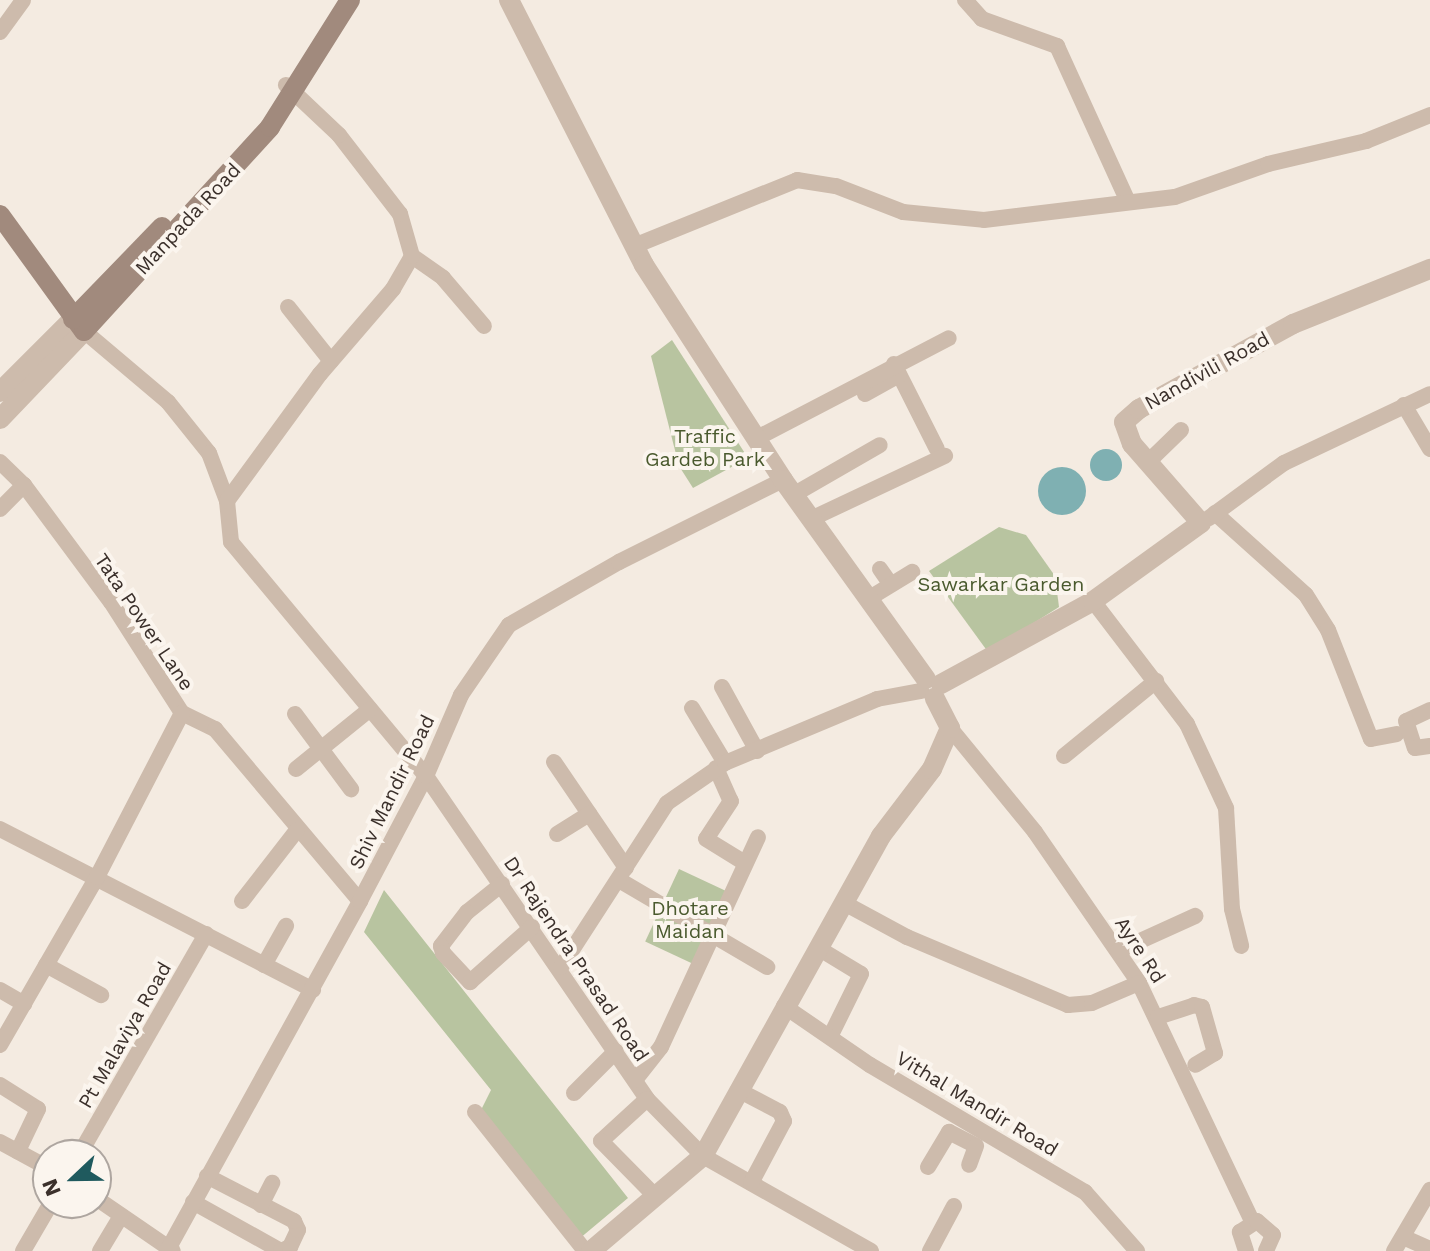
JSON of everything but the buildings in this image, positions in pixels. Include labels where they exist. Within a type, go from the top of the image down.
[{"type":"main road","name":"Manpada Road","points":[[290,89],[338,0]]},
{"type":"main road","name":"Manpada Road","points":[[79,325],[239,164],[350,0]]},
{"type":"main road","points":[[0,215],[79,325]]},
{"type":"street","points":[[0,32],[23,0]]},
{"type":"street","points":[[510,0],[634,246],[788,488],[813,518],[931,688],[950,728],[932,769],[881,836],[703,1156],[591,1251]]},
{"type":"street","points":[[965,0],[982,19],[1048,41],[1062,53],[1128,202]]},
{"type":"street","points":[[290,89],[339,135],[400,214],[412,256],[443,278],[484,326]]},
{"type":"street","points":[[634,246],[797,180],[836,186],[903,212],[984,220],[1175,197],[1268,164],[1303,160],[1366,141],[1430,115]]},
{"type":"street","points":[[227,501],[331,361],[393,289],[412,256]]},
{"type":"street","name":"Nandivili Road","points":[[1208,518],[1132,444],[1124,422],[1139,409],[1293,324],[1430,269]]},
{"type":"street","points":[[288,307],[331,361]]},
{"type":"street","name":"Manpada Road","points":[[0,392],[79,325]]},
{"type":"street","name":"Manpada Road","points":[[0,419],[79,325]]},
{"type":"street","name":"Dr Rajendra Prasad Road","points":[[79,325],[168,402],[209,453],[227,501],[231,542],[426,776],[561,967],[647,1099],[703,1156],[871,1251]]},
{"type":"street","points":[[865,394],[949,338]]},
{"type":"street","points":[[757,438],[897,370]]},
{"type":"street","points":[[813,518],[941,452],[897,370]]},
{"type":"street","points":[[561,967],[667,803],[721,766],[877,699],[931,688],[1093,601],[1284,463],[1430,394]]},
{"type":"street","points":[[1404,405],[1430,449]]},
{"type":"street","points":[[1148,462],[1181,430]]},
{"type":"street","name":"Shiv Mandir Road","points":[[169,1250],[207,1176],[313,990],[426,776],[461,695],[509,625],[619,562],[880,445]]},
{"type":"street","name":"Tata Power Lane","points":[[0,462],[24,485],[111,602],[182,713],[215,729],[297,830],[360,901]]},
{"type":"street","points":[[0,509],[24,485]]},
{"type":"street","points":[[1208,518],[1306,595],[1328,630],[1371,739],[1397,734]]},
{"type":"street","points":[[880,569],[891,585]]},
{"type":"street","points":[[868,599],[912,572]]},
{"type":"street","points":[[1093,601],[1187,724],[1226,808],[1232,909],[1241,946]]},
{"type":"street","points":[[1064,756],[1156,681]]},
{"type":"street","points":[[722,687],[757,751]]},
{"type":"street","points":[[692,708],[721,766],[731,801],[706,839],[745,863]]},
{"type":"street","points":[[296,769],[370,709]]},
{"type":"street","points":[[1430,710],[1406,721],[1415,748],[1430,746]]},
{"type":"street","points":[[0,1045],[97,877],[182,713]]},
{"type":"street","points":[[295,714],[351,789]]},
{"type":"street","name":"Ayre Rd","points":[[950,728],[1035,832],[1139,983],[1158,1017],[1252,1221],[1267,1225],[1271,1249]]},
{"type":"street","points":[[554,762],[589,814],[622,874],[710,934],[767,967]]},
{"type":"street","points":[[557,834],[589,814]]},
{"type":"street","points":[[0,829],[313,990]]},
{"type":"street","points":[[242,901],[297,830]]},
{"type":"street","points":[[635,1080],[661,1047],[710,934],[758,837]]},
{"type":"street","points":[[502,884],[467,912],[441,946],[443,953],[470,982],[532,927]]},
{"type":"street","points":[[844,903],[907,937],[1068,1005],[1092,1003],[1139,983]]},
{"type":"street","points":[[1118,951],[1195,916]]},
{"type":"street","points":[[264,965],[286,926]]},
{"type":"street","name":"Pt Malaviya Road","points":[[88,1139],[206,934]]},
{"type":"street","points":[[818,948],[861,974],[830,1037]]},
{"type":"street","points":[[46,965],[101,995]]},
{"type":"street","points":[[0,990],[24,1004]]},
{"type":"street","points":[[1158,1017],[1194,1005],[1202,1007],[1215,1053],[1195,1065]]},
{"type":"street","name":"Vithal Mandir Road","points":[[784,1006],[1085,1192],[1137,1251]]},
{"type":"street","points":[[580,1093],[619,1054]]},
{"type":"street","points":[[0,1085],[38,1109],[18,1151]]},
{"type":"street","points":[[738,1090],[783,1116],[751,1183]]},
{"type":"street","points":[[647,1099],[601,1141],[655,1196]]},
{"type":"street","points":[[475,1112],[585,1251]]},
{"type":"street","points":[[961,1138],[970,1121]]},
{"type":"street","points":[[928,1167],[946,1133],[977,1147],[969,1165]]},
{"type":"street","points":[[0,1142],[32,1159]]},
{"type":"street","points":[[193,1202],[286,1250],[297,1225],[207,1176]]},
{"type":"street","points":[[261,1205],[272,1183]]},
{"type":"street","points":[[1430,1190],[1398,1244],[1430,1249]]},
{"type":"street","points":[[930,1251],[954,1206]]},
{"type":"street","points":[[112,1210],[169,1250]]},
{"type":"street","points":[[100,1251],[121,1216]]},
{"type":"street","points":[[23,1251],[42,1219]]},
{"type":"street","points":[[1241,1250],[1240,1232],[1252,1221]]},
{"type":"green space","name":"Traffic Gardeb Park","points":[[672,340],[748,458],[693,488],[679,466],[651,356]]},
{"type":"green space","name":"Sawarkar Garden","points":[[999,527],[1026,535],[1055,576],[1059,607],[988,652],[929,571]]},
{"type":"green space","name":"Dhotare Maidan","points":[[679,869],[735,895],[701,968],[645,942]]},
{"type":"green space","points":[[384,890],[628,1198],[579,1239],[480,1112],[491,1090],[364,932]]},
{"type":"water","points":[[1106,449],[1117,454],[1122,465],[1117,476],[1106,481],[1095,476],[1090,465],[1095,454]]},
{"type":"water","points":[[1062,467],[1071,468],[1079,474],[1085,482],[1085,500],[1079,508],[1071,514],[1062,515],[1053,514],[1045,508],[1039,500],[1038,491],[1039,482],[1045,474],[1053,468]]}]
